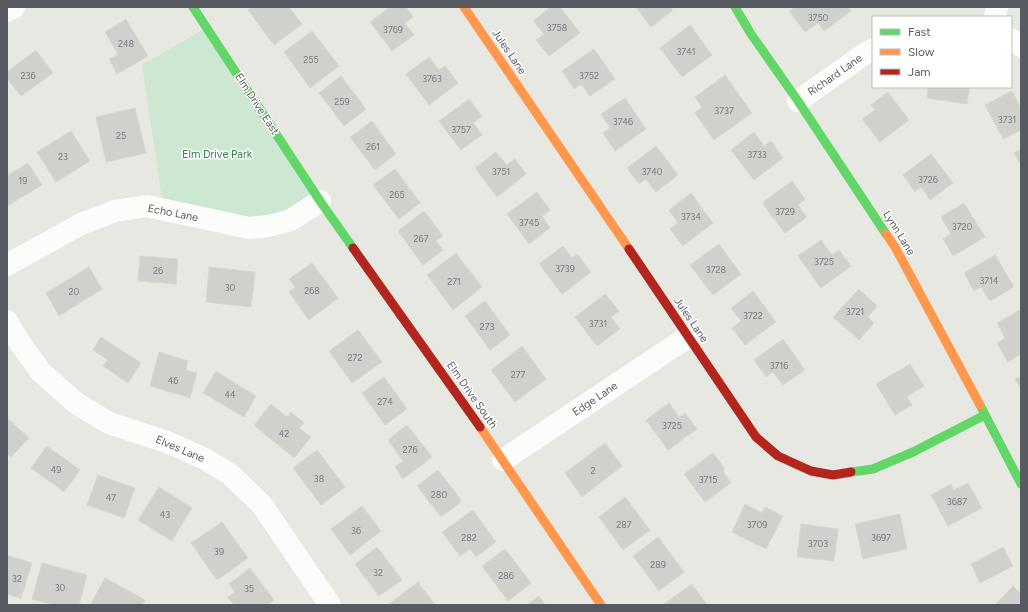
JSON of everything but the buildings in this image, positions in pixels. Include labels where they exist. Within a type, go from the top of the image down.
[{"type":"street","points":[[7,11],[14,7]]},
{"type":"street","name":"Elm Drive East","points":[[193,7],[320,201]]},
{"type":"street","name":"Jules Lane","points":[[464,7],[756,437],[778,456],[811,471],[832,475],[873,469],[913,452],[985,415]]},
{"type":"street","name":"Lynn Lane","points":[[735,7],[751,34],[798,101],[895,247],[1021,484]]},
{"type":"street","points":[[1012,40],[1021,46]]},
{"type":"street","name":"Richard Lane","points":[[798,101],[872,50]]},
{"type":"street","name":"Echo Lane","points":[[7,265],[80,224],[115,211],[147,206],[249,228],[269,226],[291,220],[320,201]]},
{"type":"street","name":"Elm Drive South","points":[[320,201],[503,460],[601,605]]},
{"type":"street","name":"Elves Lane","points":[[7,321],[20,344],[41,372],[76,403],[109,423],[168,442],[205,458],[231,475],[262,505],[330,605]]},
{"type":"street","name":"Edge Lane","points":[[503,460],[688,337]]},
{"type":"green space","name":"Elm Drive Park","points":[[206,28],[320,199],[285,222],[163,205],[142,65]]},
{"type":"traffic: fast","points":[[193,7],[320,201],[353,248]]},
{"type":"traffic: fast","points":[[735,7],[751,34],[798,101],[886,234]]},
{"type":"traffic: fast","points":[[980,405],[1021,484]]},
{"type":"traffic: fast","points":[[851,472],[873,469],[913,452],[985,415]]},
{"type":"traffic: slow","points":[[464,7],[629,249]]},
{"type":"traffic: slow","points":[[886,234],[895,247],[980,405]]},
{"type":"traffic: slow","points":[[480,427],[601,605]]},
{"type":"traffic: jam","points":[[353,248],[480,427]]},
{"type":"traffic: jam","points":[[629,249],[756,437],[778,456],[811,471],[833,475],[851,472]]}]
